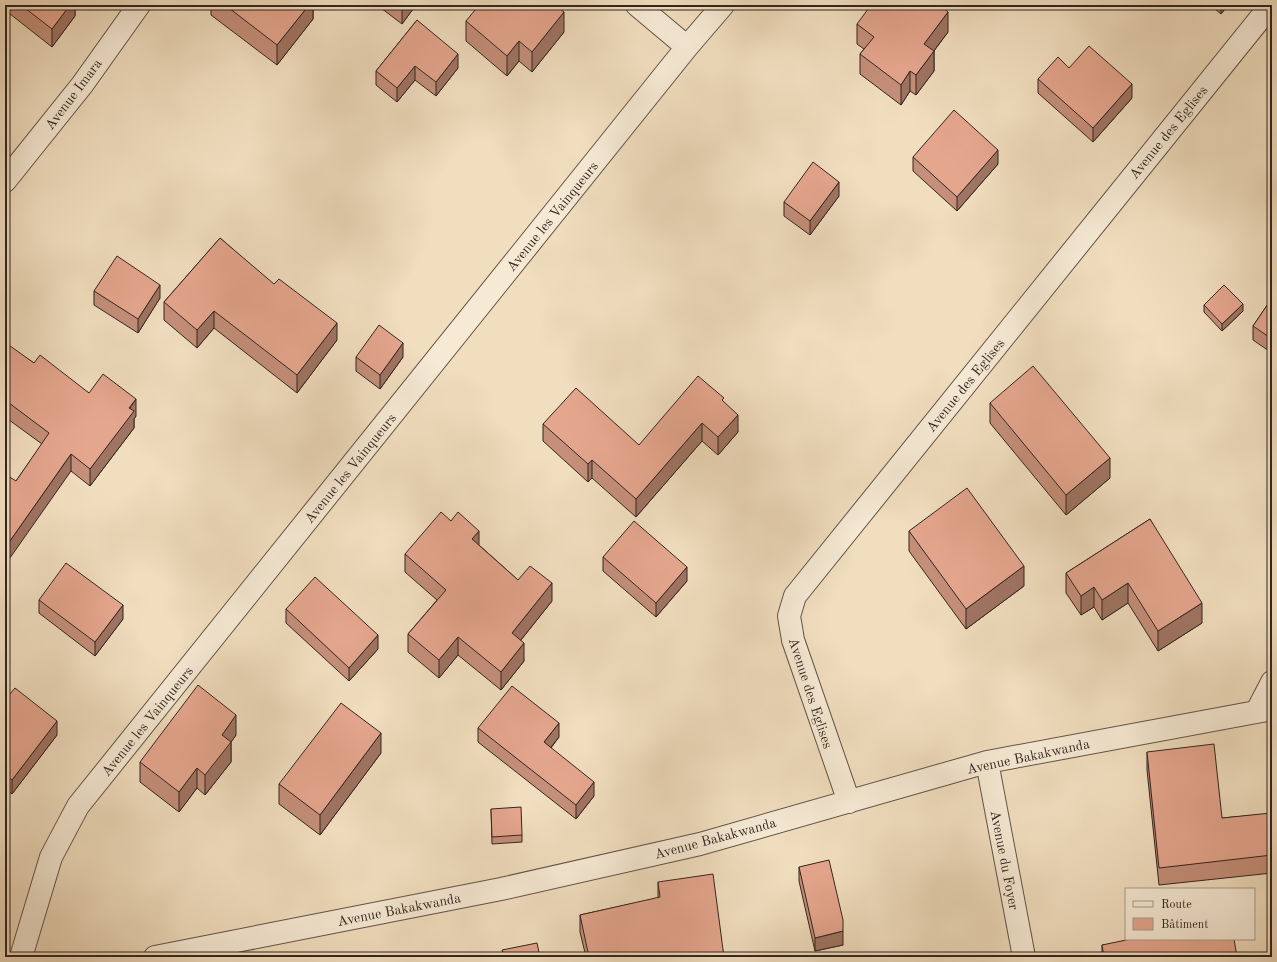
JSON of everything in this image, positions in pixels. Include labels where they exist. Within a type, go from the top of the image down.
[{"type":"street","name":"Avenue Imara","points":[[5,181],[82,85],[139,5]]},
{"type":"street","points":[[637,5],[687,47]]},
{"type":"street","name":"Avenue les Vainqueurs","points":[[21,957],[51,857],[78,806],[687,47],[723,5]]},
{"type":"street","name":"Avenue des Eglises","points":[[849,802],[793,640],[789,616],[795,596],[1271,5]]},
{"type":"street","points":[[1264,710],[1272,682]]},
{"type":"street","name":"Avenue Bakakwanda","points":[[155,957],[501,889],[700,844],[987,762],[1264,710]]},
{"type":"street","name":"Avenue du Foyer","points":[[987,762],[1024,957]]},
{"type":"building","points":[[21,5],[70,5],[52,29]]},
{"type":"building","points":[[225,5],[309,5],[277,45]]},
{"type":"building","points":[[479,5],[555,5],[564,12],[532,52],[519,41],[507,56],[466,21]]},
{"type":"building","points":[[871,5],[940,5],[948,12],[924,44],[934,51],[916,75],[910,71],[901,85],[860,54],[874,37],[857,24]]},
{"type":"building","points":[[417,20],[458,54],[436,82],[415,66],[397,88],[376,71]]},
{"type":"building","points":[[1089,46],[1132,84],[1093,128],[1038,79],[1058,57],[1069,68]]},
{"type":"building","points":[[954,110],[998,150],[957,197],[913,157]]},
{"type":"building","points":[[813,162],[839,182],[810,221],[784,202]]},
{"type":"building","points":[[220,238],[274,284],[279,279],[337,323],[297,375],[214,311],[197,330],[164,302]]},
{"type":"building","points":[[117,256],[160,285],[138,319],[94,291]]},
{"type":"building","points":[[1224,285],[1243,304],[1222,324],[1204,305]]},
{"type":"building","points":[[1272,298],[1272,339],[1253,326]]},
{"type":"building","points":[[379,325],[403,343],[380,375],[356,357]]},
{"type":"building","points":[[6,343],[34,363],[40,355],[89,393],[103,374],[136,399],[129,408],[134,411],[90,469],[71,454],[5,548],[5,474],[16,481],[49,433],[5,400]]},
{"type":"building","points":[[1033,366],[1110,458],[1066,495],[990,403]]},
{"type":"building","points":[[698,376],[724,398],[722,400],[738,415],[718,437],[702,423],[636,499],[592,460],[588,464],[543,424],[576,388],[639,445]]},
{"type":"building","points":[[967,488],[1024,566],[966,609],[909,531]]},
{"type":"building","points":[[441,512],[451,521],[458,512],[479,531],[472,539],[518,580],[530,566],[552,583],[512,633],[524,643],[501,672],[458,637],[439,660],[408,634],[446,590],[405,554]]},
{"type":"building","points":[[1150,519],[1202,603],[1158,631],[1128,583],[1102,600],[1094,587],[1081,596],[1066,573]]},
{"type":"building","points":[[634,521],[687,567],[656,603],[603,557]]},
{"type":"building","points":[[66,563],[123,605],[95,642],[39,600]]},
{"type":"building","points":[[315,577],[378,635],[349,668],[286,609]]},
{"type":"building","points":[[198,685],[236,715],[222,735],[231,742],[205,775],[197,768],[179,792],[140,762]]},
{"type":"building","points":[[512,686],[559,723],[544,742],[594,782],[576,805],[478,728]]},
{"type":"building","points":[[15,688],[57,721],[12,780],[5,774],[5,700]]},
{"type":"building","points":[[341,703],[381,733],[320,815],[279,784]]},
{"type":"building","points":[[1214,744],[1222,818],[1271,813],[1269,798],[1272,798],[1272,855],[1159,868],[1147,752]]},
{"type":"building","points":[[521,807],[522,835],[492,837],[491,809]]},
{"type":"building","points":[[829,860],[843,920],[843,931],[815,938],[799,867]]},
{"type":"building","points":[[713,874],[724,957],[589,957],[580,915],[660,897],[658,882]]},
{"type":"building","points":[[1126,940],[1234,940],[1237,957],[1104,957],[1102,945]]},
{"type":"building","points":[[537,943],[540,957],[504,957],[502,950]]}]
